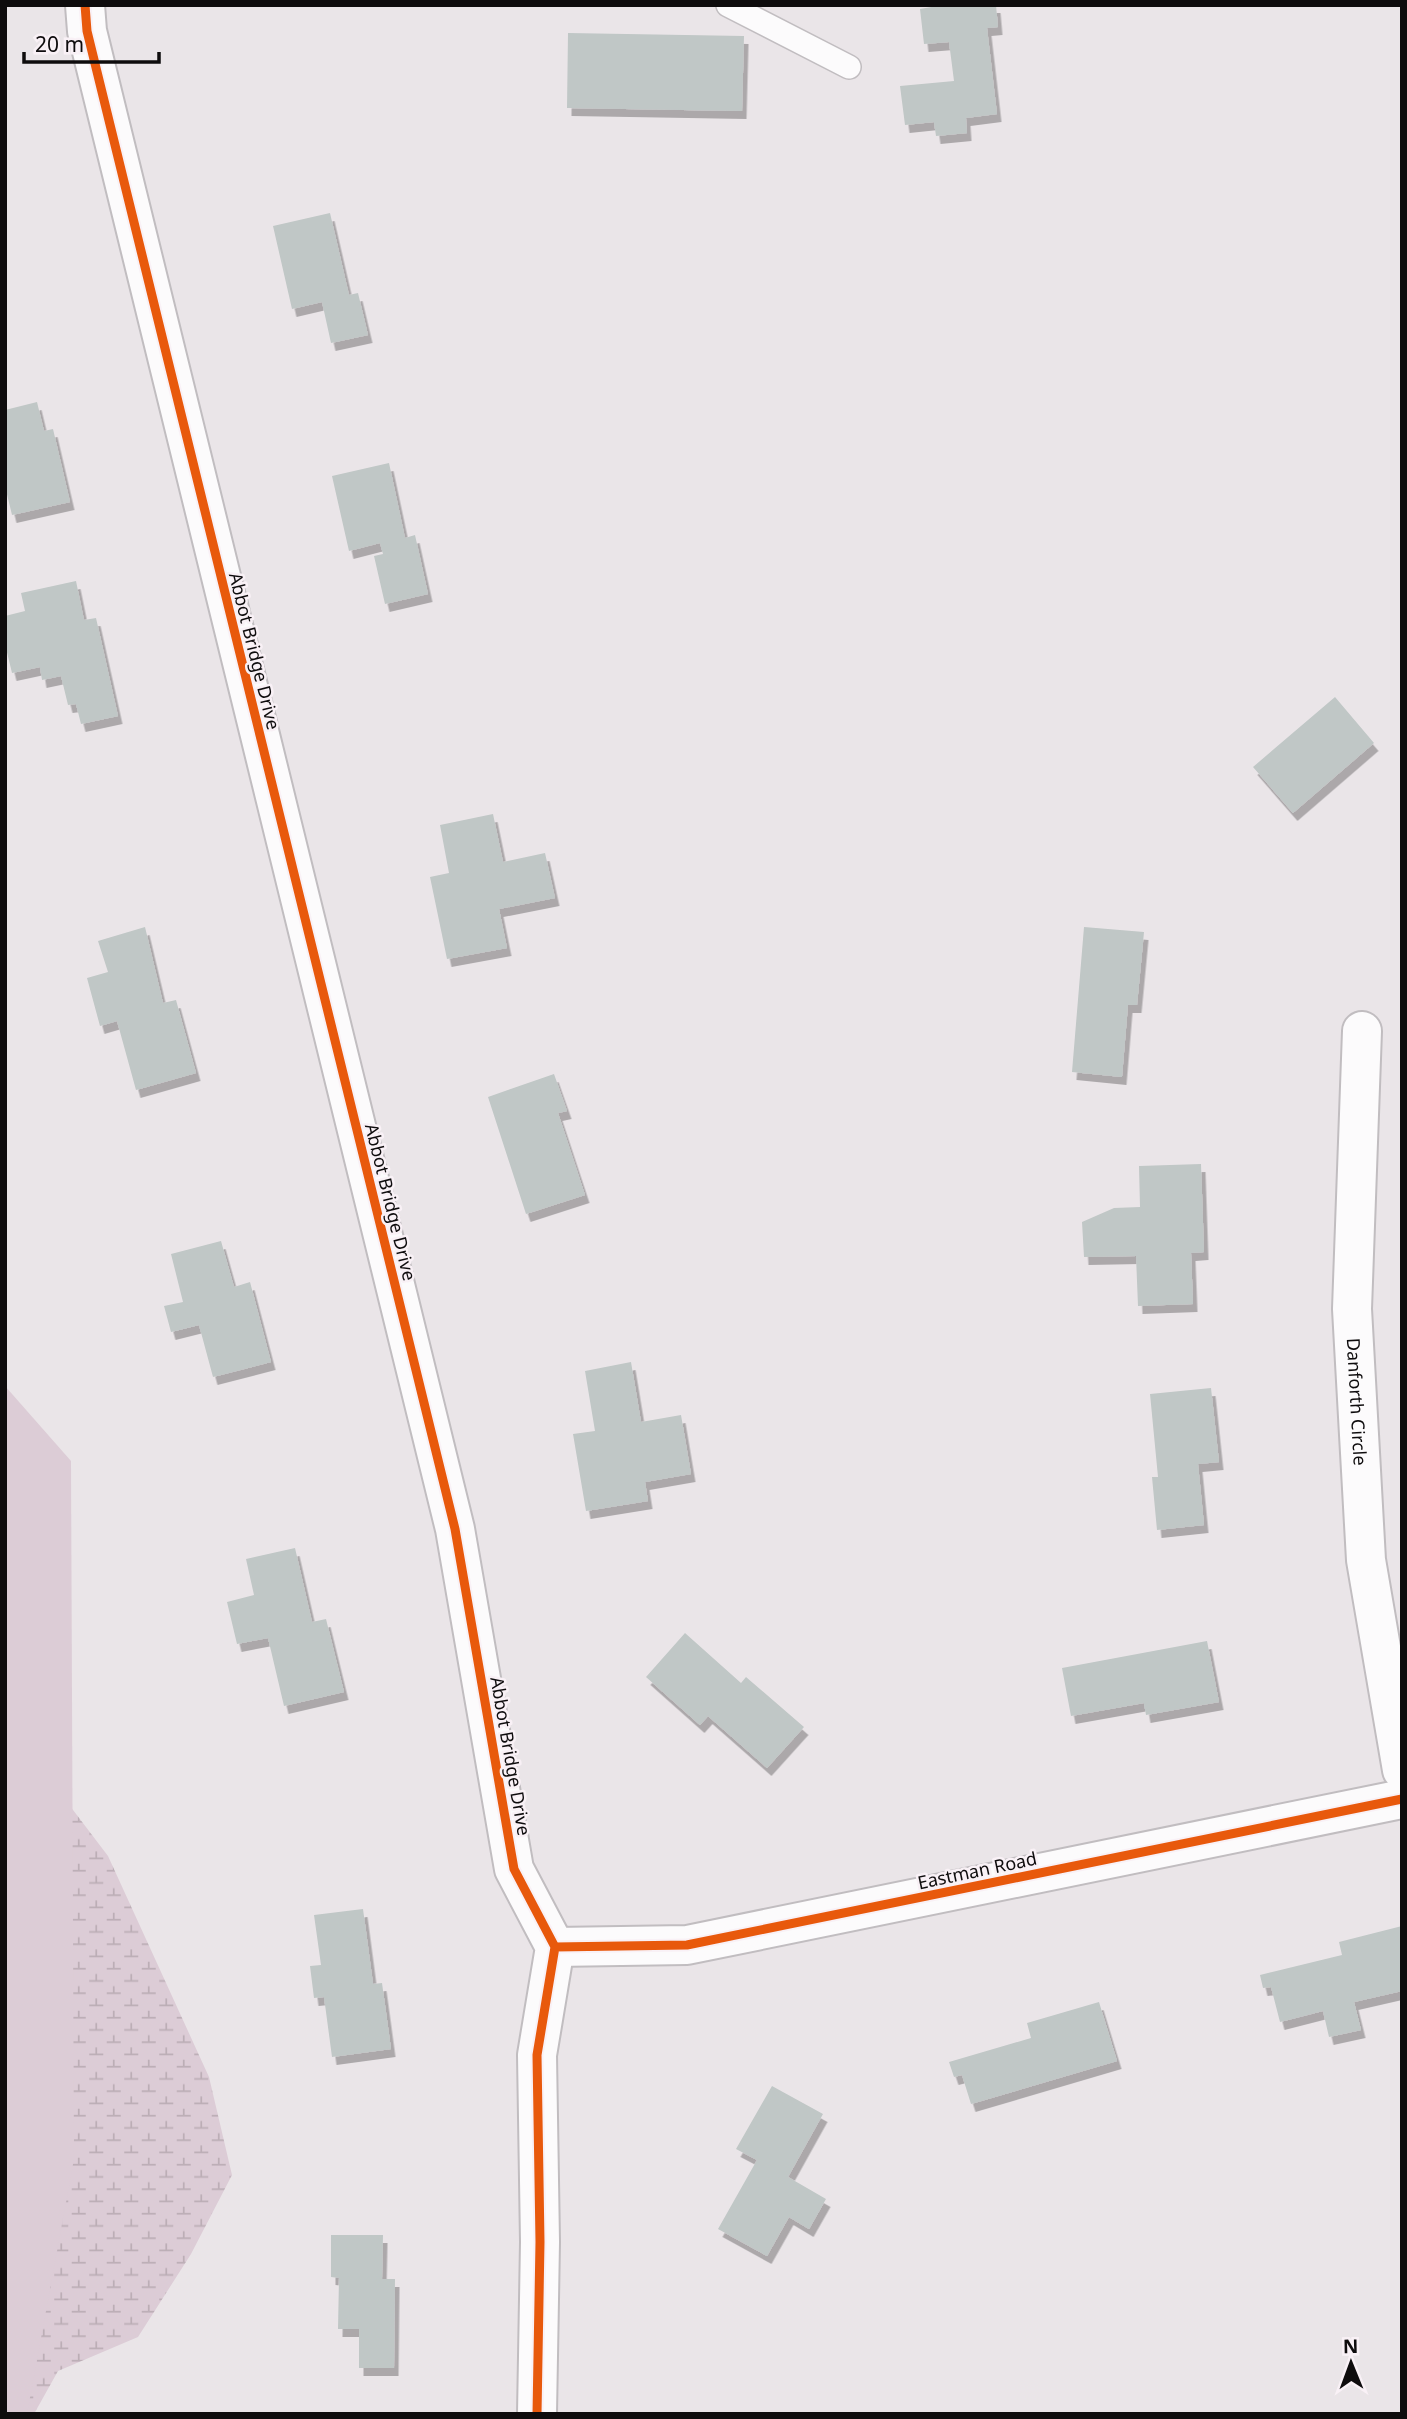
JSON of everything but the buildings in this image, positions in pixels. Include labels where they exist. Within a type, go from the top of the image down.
[{"type":"street","name":"Abbot Bridge Drive","points":[[85,5],[87,31],[455,1528],[514,1870],[555,1947]]},
{"type":"street","name":"Danforth Circle","points":[[1362,1031],[1353,1335],[1366,1560],[1402,1770]]},
{"type":"street","name":"Eastman Road","points":[[555,1947],[687,1945],[1402,1799]]},
{"type":"street","points":[[537,2414],[540,2242],[537,2055],[555,1947]]},
{"type":"lane","points":[[728,5],[849,67]]},
{"type":"green space","points":[[5,1386],[71,1461],[74,2159],[27,2414],[5,2414]]},
{"type":"green space","points":[[5,1701],[32,1756],[108,1856],[209,2077],[232,2175],[191,2254],[138,2337],[58,2371],[34,2414],[5,2414]]},
{"type":"cycle path","points":[[85,5],[87,31],[455,1529],[514,1869],[555,1947],[537,2055],[540,2242],[537,2414]]},
{"type":"cycle path","points":[[555,1947],[687,1945],[1402,1799]]}]
